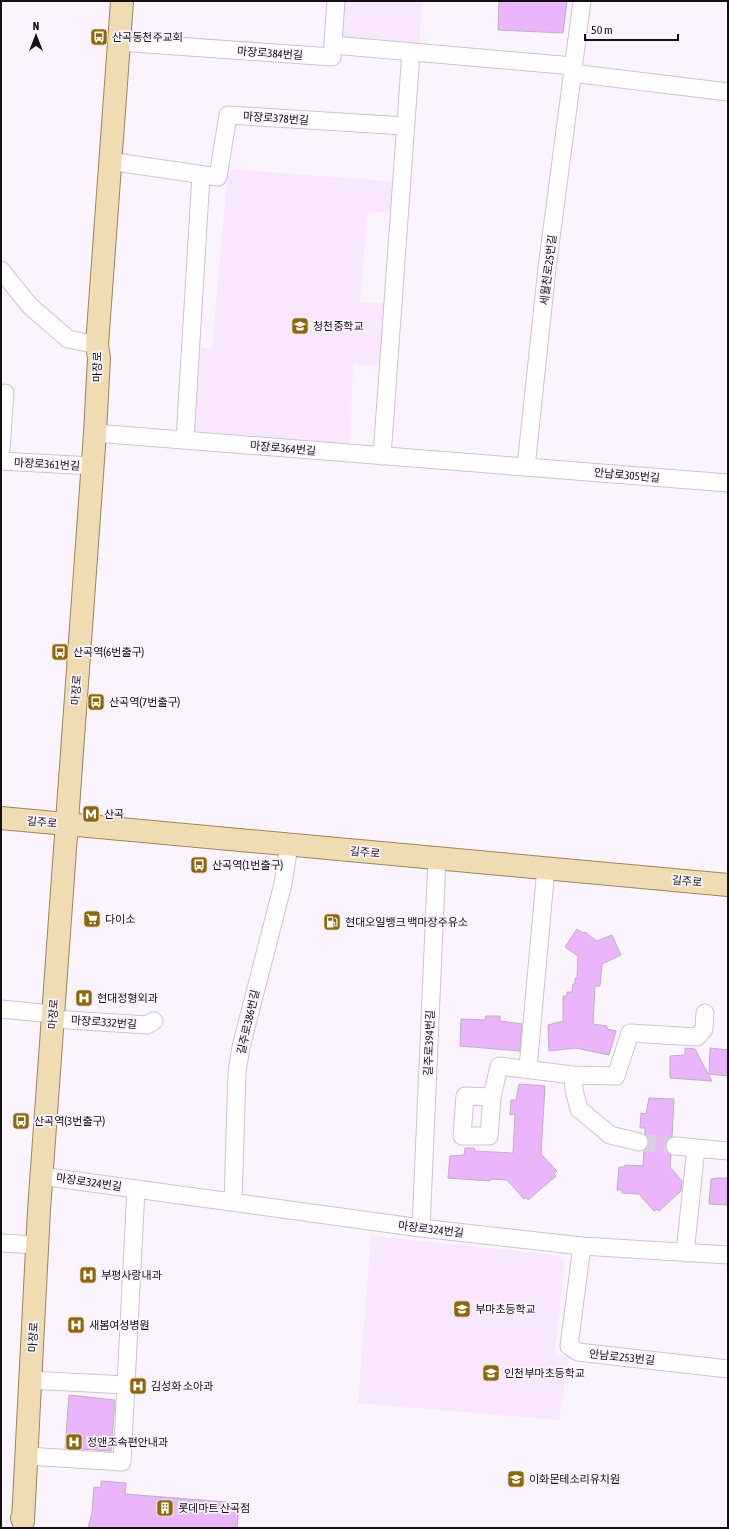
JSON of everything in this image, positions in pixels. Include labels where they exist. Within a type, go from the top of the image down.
[{"type":"main road","name":"마장로","points":[[20,1525],[23,1521],[41,1176],[95,432],[99,358],[97,345],[122,1]]},
{"type":"main road","name":"길주로","points":[[1,818],[728,885]]},
{"type":"street","points":[[336,1],[333,45],[572,70],[728,92]]},
{"type":"street","name":"세월천로25번길","points":[[526,467],[548,268],[572,70],[582,1]]},
{"type":"street","name":"마장로384번길","points":[[119,42],[332,57],[333,45]]},
{"type":"street","points":[[382,456],[411,52]]},
{"type":"street","name":"마장로378번길","points":[[110,161],[218,177],[228,115],[405,126]]},
{"type":"street","points":[[184,440],[201,175]]},
{"type":"street","points":[[1,270],[30,306],[68,339],[97,345]]},
{"type":"street","points":[[1,449],[5,393]]},
{"type":"street","name":"마장로364번길","points":[[95,432],[526,467]]},
{"type":"street","name":"마장로361번길","points":[[1,461],[92,466]]},
{"type":"street","name":"안남로305번길","points":[[526,467],[728,483]]},
{"type":"street","name":"길주로386번길","points":[[233,1202],[237,1072],[241,1047],[283,884],[289,845]]},
{"type":"street","name":"길주로394번길","points":[[421,1228],[437,858]]},
{"type":"street","points":[[528,1068],[546,868]]},
{"type":"street","name":"마장로332번길","points":[[1,1009],[53,1016],[147,1025],[154,1021]]},
{"type":"street","points":[[492,1097],[499,1066],[528,1068],[573,1075],[616,1076],[630,1034],[697,1037],[704,1029],[705,1013]]},
{"type":"street","points":[[573,1075],[574,1090],[579,1109],[610,1135],[639,1142]]},
{"type":"street","points":[[675,1146],[728,1151]]},
{"type":"street","points":[[685,1253],[696,1148]]},
{"type":"street","name":"마장로324번길","points":[[41,1176],[421,1228],[582,1246],[728,1255]]},
{"type":"street","name":"마장로324번길","points":[[27,1456],[122,1462],[136,1189]]},
{"type":"street","points":[[1,1243],[37,1245]]},
{"type":"street","name":"안남로253번길","points":[[582,1246],[570,1346],[578,1352],[728,1368]]},
{"type":"street","points":[[30,1380],[126,1385]]},
{"type":"shaded area","points":[[341,1],[422,1],[419,49],[338,43]]},
{"type":"shaded area","name":"청천중학교","points":[[228,169],[397,182],[395,213],[367,212],[360,302],[388,304],[382,366],[353,364],[350,446],[192,433],[199,348],[212,349]]},
{"type":"shaded area","name":"부마초등학교","points":[[371,1236],[558,1255],[565,1263],[554,1354],[568,1358],[559,1420],[358,1403]]},
{"type":"building","points":[[499,1],[567,1],[563,33],[498,30]]},
{"type":"building","points":[[577,929],[583,933],[585,932],[597,941],[612,935],[621,955],[602,964],[600,986],[595,986],[593,1024],[607,1026],[607,1029],[616,1031],[609,1055],[576,1048],[549,1051],[548,1025],[563,1021],[563,996],[567,996],[567,992],[572,992],[573,984],[575,984],[575,978],[577,979],[578,956],[565,947]]},
{"type":"building","points":[[486,1016],[500,1016],[500,1021],[522,1024],[520,1051],[460,1046],[461,1019],[485,1020]]},
{"type":"building","points":[[685,1048],[695,1049],[712,1081],[670,1078],[670,1056],[685,1055]]},
{"type":"building","points":[[710,1048],[728,1050],[728,1076],[709,1074]]},
{"type":"building","points":[[519,1084],[545,1086],[541,1154],[557,1171],[554,1174],[556,1176],[528,1200],[526,1197],[524,1199],[507,1180],[490,1179],[490,1181],[448,1178],[450,1156],[464,1155],[465,1148],[474,1148],[475,1151],[513,1153],[515,1114],[510,1115],[511,1100],[516,1100]]},
{"type":"building","points":[[649,1098],[674,1099],[672,1137],[667,1140],[665,1145],[666,1150],[671,1155],[670,1167],[682,1181],[681,1191],[659,1211],[657,1209],[654,1211],[639,1194],[622,1193],[622,1190],[617,1190],[619,1167],[624,1167],[625,1165],[643,1166],[644,1150],[649,1145],[649,1140],[645,1134],[645,1128],[640,1128],[641,1113],[646,1114]]},
{"type":"building","points":[[728,1178],[728,1205],[709,1204],[711,1179]]},
{"type":"building","points":[[69,1395],[115,1400],[111,1451],[65,1448]]},
{"type":"building","name":"롯데마트 산곡점","points":[[101,1481],[126,1483],[125,1494],[239,1503],[237,1528],[88,1528],[92,1513],[94,1487],[101,1488]]},
{"type":"tunnel","points":[[639,1142],[675,1146]]},
{"type":"place","name":"산곡동천주교회","points":[[99,37]]},
{"type":"place","name":"청천중학교","points":[[300,326]]},
{"type":"place","name":"산곡역(6번출구)","points":[[60,652]]},
{"type":"place","name":"산곡역(7번출구)","points":[[96,702]]},
{"type":"place","name":"산곡","points":[[91,814]]},
{"type":"place","name":"산곡역(1번출구)","points":[[199,865]]},
{"type":"place","name":"다이소","points":[[92,919]]},
{"type":"place","name":"현대오일뱅크 백마장주유소","points":[[332,922]]},
{"type":"place","name":"현대정형외과","points":[[84,998]]},
{"type":"place","name":"산곡역(3번출구)","points":[[21,1121]]},
{"type":"place","name":"부평사랑내과","points":[[88,1275]]},
{"type":"place","name":"부마초등학교","points":[[462,1309]]},
{"type":"place","name":"새봄여성병원","points":[[76,1325]]},
{"type":"place","name":"인천부마초등학교","points":[[491,1373]]},
{"type":"place","name":"김성화 소아과","points":[[138,1386]]},
{"type":"place","name":"정앤조속편안내과","points":[[74,1442]]},
{"type":"place","name":"이화몬테소리유치원","points":[[516,1479]]},
{"type":"place","name":"롯데마트 산곡점","points":[[165,1508]]}]
